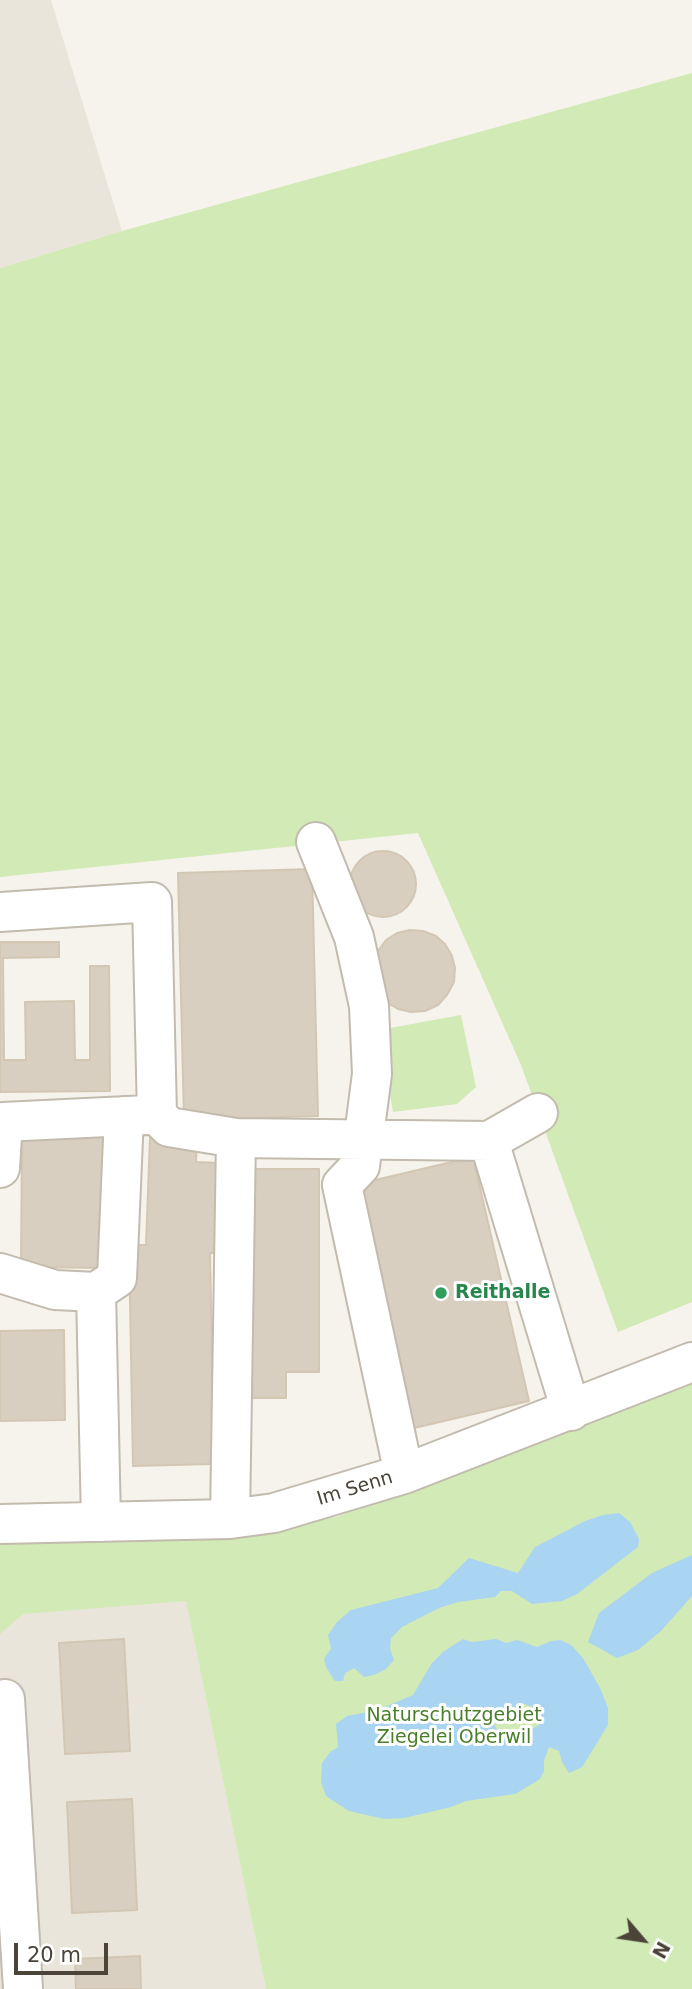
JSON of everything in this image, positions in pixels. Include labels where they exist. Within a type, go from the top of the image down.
[{"type":"street","points":[[316,842],[354,937],[369,1006],[372,1074],[360,1166],[342,1185],[404,1474]]},
{"type":"street","points":[[0,912],[152,901],[141,1116],[117,1278],[96,1292],[55,1290],[0,1273]]},
{"type":"street","points":[[0,1168],[3,1122],[141,1116],[170,1127],[236,1138],[489,1141],[538,1113]]},
{"type":"street","points":[[230,1519],[236,1138]]},
{"type":"street","points":[[489,1141],[571,1411]]},
{"type":"street","points":[[96,1292],[102,1522]]},
{"type":"street","name":"Im Senn","points":[[0,1524],[230,1519],[274,1513],[404,1474],[692,1362]]},
{"type":"street","points":[[5,1699],[23,1989]]},
{"type":"shaded area","points":[[0,0],[51,0],[122,231],[0,268]]},
{"type":"shaded area","points":[[0,1537],[186,1600],[266,1989],[0,1989]]},
{"type":"green space","points":[[692,73],[692,1302],[618,1332],[521,1065],[418,833],[0,877],[0,268],[122,231]]},
{"type":"green space","points":[[461,1015],[476,1087],[457,1104],[393,1112],[379,1030]]},
{"type":"green space","name":"Naturschutzgebiet Ziegelei Oberwil","points":[[692,1383],[692,1989],[266,1989],[186,1601],[23,1614],[0,1634],[0,1537],[171,1534],[336,1517]]},
{"type":"water","points":[[619,1513],[630,1522],[639,1539],[638,1547],[577,1594],[562,1601],[532,1604],[512,1591],[501,1591],[495,1597],[458,1602],[439,1608],[402,1627],[391,1638],[390,1649],[394,1660],[386,1669],[374,1675],[364,1677],[354,1668],[345,1673],[343,1681],[335,1681],[326,1667],[324,1659],[331,1649],[328,1635],[337,1622],[351,1610],[438,1588],[469,1558],[518,1573],[535,1547],[585,1521]]},
{"type":"water","points":[[692,1555],[692,1596],[661,1631],[638,1650],[617,1658],[588,1642],[599,1613],[652,1573]]},
{"type":"water","points":[[463,1639],[472,1642],[496,1639],[506,1643],[517,1640],[537,1647],[561,1640],[571,1645],[583,1658],[600,1688],[608,1708],[608,1725],[582,1767],[569,1773],[559,1751],[549,1747],[540,1779],[515,1794],[466,1801],[404,1818],[384,1819],[349,1811],[326,1796],[321,1782],[322,1763],[330,1752],[338,1747],[336,1724],[347,1716],[378,1710],[413,1695],[432,1663]],"holes":[[[525,1704],[535,1708],[541,1717],[539,1725],[530,1730],[498,1732],[494,1724],[500,1711]]]},
{"type":"building","points":[[376,851],[390,851],[402,856],[411,865],[416,884],[414,897],[407,908],[390,917],[376,917],[364,912],[355,903],[350,891],[350,877],[355,865],[364,856]]},
{"type":"building","points":[[312,869],[318,1116],[184,1120],[178,873]]},
{"type":"building","points":[[410,930],[436,936],[445,944],[455,968],[454,982],[447,995],[438,1005],[425,1011],[398,1009],[386,1002],[373,963],[386,940],[397,933]]},
{"type":"building","points":[[0,942],[59,942],[59,957],[3,958],[4,1060],[26,1060],[25,1002],[74,1001],[75,1060],[90,1060],[90,966],[109,966],[110,1091],[0,1092]]},
{"type":"building","points":[[22,1135],[109,1136],[108,1268],[21,1267]]},
{"type":"building","points":[[150,1137],[197,1139],[196,1162],[220,1163],[218,1253],[210,1253],[214,1464],[133,1466],[129,1245],[146,1245]]},
{"type":"building","name":"Reithalle","points":[[473,1157],[529,1401],[410,1429],[354,1185]]},
{"type":"building","points":[[248,1169],[319,1169],[319,1372],[286,1372],[286,1398],[248,1398]]},
{"type":"building","points":[[64,1330],[65,1420],[0,1421],[0,1331]]},
{"type":"building","points":[[124,1639],[130,1751],[65,1754],[59,1643]]},
{"type":"building","points":[[132,1799],[137,1910],[72,1913],[67,1802]]},
{"type":"building","points":[[140,1956],[141,1989],[76,1989],[75,1959]]},
{"type":"place","name":"Reithalle","points":[[441,1293]]}]
